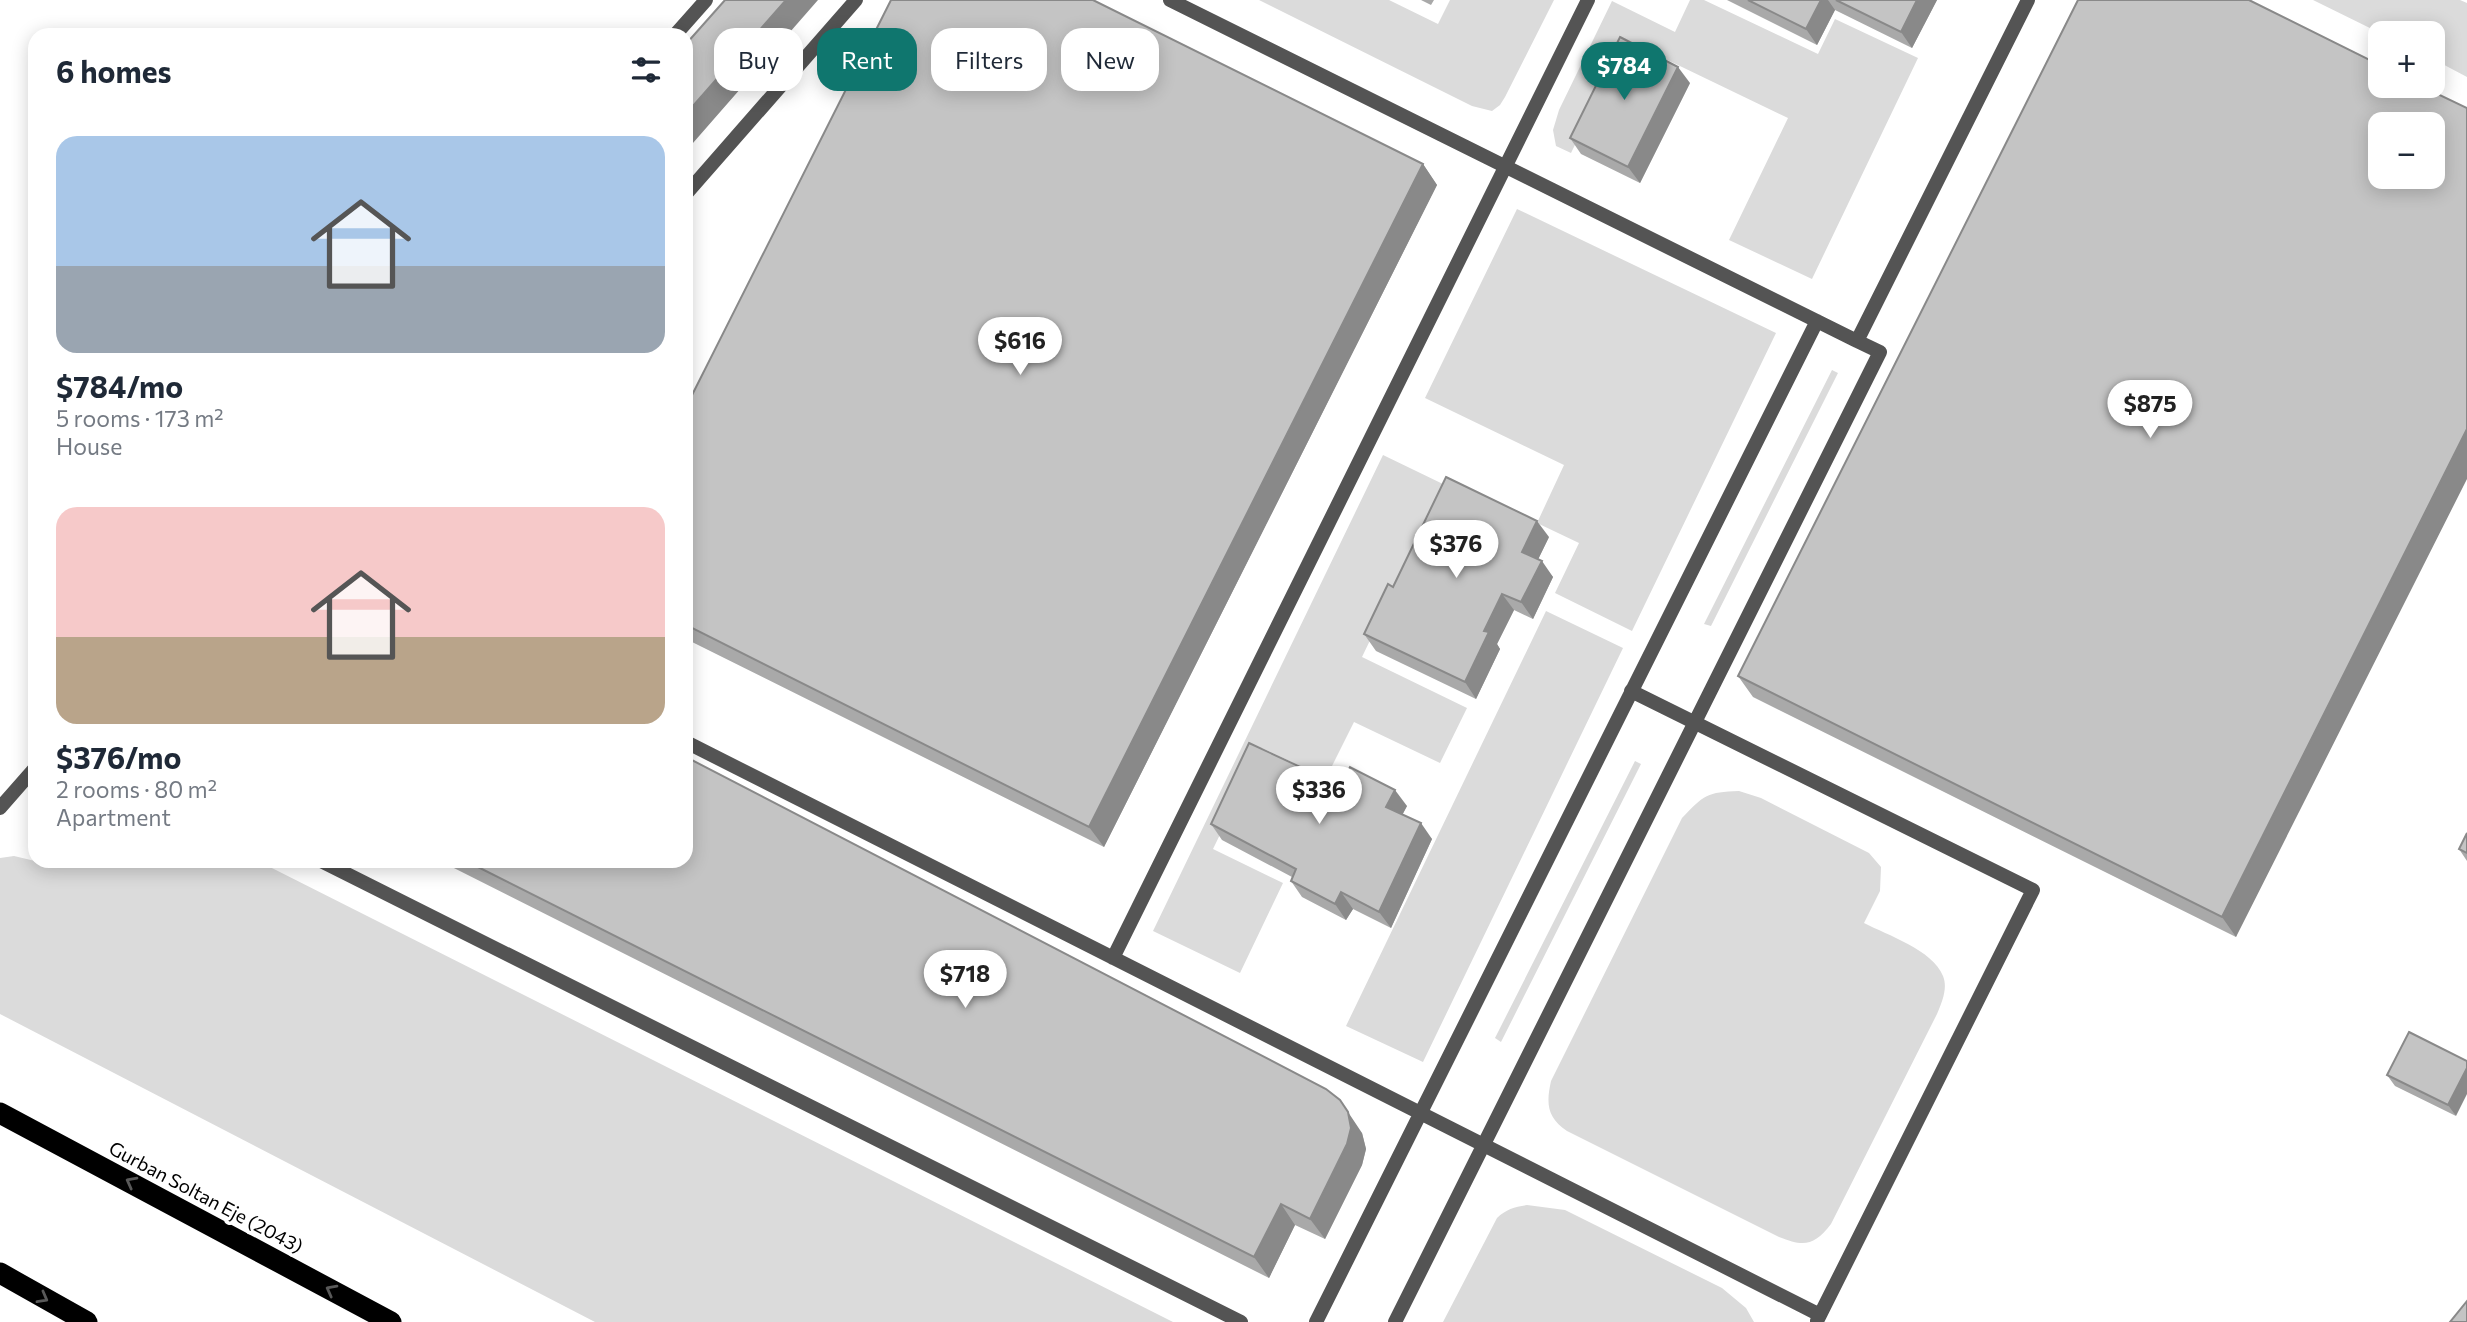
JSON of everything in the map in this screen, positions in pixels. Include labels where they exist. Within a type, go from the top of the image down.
[{"type":"highway","name":"Gurban Soltan Eje (2043)","points":[[0,1113],[391,1322]]},
{"type":"highway","points":[[0,1273],[87,1322]]},
{"type":"lane","points":[[681,28],[706,0]]},
{"type":"lane","points":[[693,186],[856,0]]},
{"type":"lane","points":[[1170,0],[1880,352],[1395,1322]]},
{"type":"lane","points":[[1113,958],[1588,0]]},
{"type":"lane","points":[[1857,341],[2028,0]]},
{"type":"lane","points":[[1316,1322],[1817,321]]},
{"type":"lane","points":[[693,746],[1484,1145],[1818,1318],[2033,890],[1631,691]]},
{"type":"lane","points":[[0,808],[28,776]]},
{"type":"lane","points":[[335,868],[1241,1322]]},
{"type":"shaded area","points":[[1259,0],[1389,0],[1438,24],[1450,0],[1554,0],[1505,97],[1492,111],[1472,106]]},
{"type":"shaded area","points":[[1690,0],[1704,0],[1818,54],[1835,19],[1918,58],[1812,279],[1729,240],[1788,118],[1626,40],[1571,153],[1556,146],[1553,130],[1559,110],[1612,1],[1675,32]]},
{"type":"shaded area","points":[[2313,0],[2460,0],[2467,3],[2467,77],[2445,65],[2445,21],[2368,21],[2368,27]]},
{"type":"shaded area","points":[[1517,209],[1776,333],[1632,631],[1555,593],[1579,543],[1537,523],[1564,465],[1425,398]]},
{"type":"shaded area","points":[[1832,370],[1838,373],[1711,626],[1704,624]]},
{"type":"shaded area","points":[[1383,455],[1445,485],[1362,657],[1467,708],[1440,763],[1354,722],[1326,778],[1262,748],[1213,849],[1283,883],[1240,973],[1153,931]]},
{"type":"shaded area","points":[[1546,611],[1623,648],[1423,1062],[1346,1026]]},
{"type":"shaded area","points":[[1635,761],[1641,764],[1501,1042],[1495,1038]]},
{"type":"shaded area","points":[[1739,791],[1761,798],[1869,853],[1881,867],[1880,891],[1864,923],[1930,958],[1943,976],[1945,985],[1937,1014],[1831,1224],[1819,1237],[1802,1243],[1779,1237],[1567,1131],[1555,1121],[1549,1103],[1551,1081],[1682,818],[1707,796]]},
{"type":"shaded area","points":[[14,856],[28,859],[28,868],[272,868],[1173,1322],[595,1322],[0,1014],[0,858]]},
{"type":"shaded area","points":[[1527,1205],[1565,1210],[1722,1288],[1746,1308],[1754,1322],[1443,1322],[1497,1218],[1504,1212]]},
{"type":"building","points":[[725,0],[786,0],[761,28],[714,28],[714,82],[693,106],[693,36]]},
{"type":"building","points":[[891,0],[1093,0],[1149,28],[1061,28],[1061,91],[1159,91],[1159,33],[1423,164],[1089,827],[693,629],[693,393],[845,91],[917,91],[917,28],[877,28]]},
{"type":"building","points":[[1748,0],[1821,0],[1806,29]]},
{"type":"building","points":[[1836,0],[1917,0],[1901,32]]},
{"type":"building","points":[[2078,0],[2249,0],[2368,59],[2368,98],[2445,97],[2467,108],[2467,429],[2222,917],[1738,676]]},
{"type":"building","points":[[1620,37],[1678,67],[1628,167],[1570,138]]},
{"type":"building","points":[[1446,477],[1537,521],[1522,552],[1542,561],[1521,602],[1502,594],[1484,631],[1489,632],[1465,682],[1364,634],[1388,584],[1393,587]]},
{"type":"building","points":[[1249,743],[1341,786],[1350,767],[1395,790],[1386,807],[1421,823],[1379,912],[1341,892],[1335,904],[1291,881],[1296,869],[1211,824]]},
{"type":"building","points":[[693,761],[1326,1089],[1340,1100],[1348,1112],[1351,1128],[1347,1144],[1310,1219],[1281,1204],[1254,1257],[480,868],[693,868]]},
{"type":"building","points":[[2467,833],[2467,853],[2459,849]]},
{"type":"building","points":[[2409,1032],[2467,1061],[2467,1068],[2448,1105],[2387,1075]]},
{"type":"building","points":[[2467,1301],[2467,1322],[2450,1322]]}]
